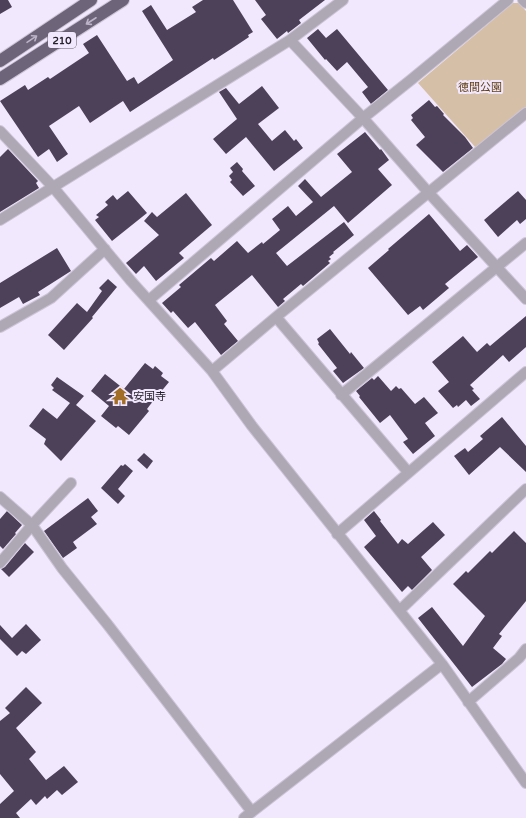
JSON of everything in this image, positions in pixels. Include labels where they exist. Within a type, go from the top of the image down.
[{"type":"highway","name":"210","points":[[0,61],[91,0]]},
{"type":"highway","name":"210","points":[[0,79],[123,0]]},
{"type":"street","points":[[0,220],[290,40],[343,0]]},
{"type":"street","points":[[148,300],[363,118],[508,0]]},
{"type":"street","points":[[523,0],[526,3]]},
{"type":"street","points":[[290,40],[363,118],[428,192],[526,299]]},
{"type":"street","points":[[212,371],[526,113]]},
{"type":"street","points":[[0,131],[53,186],[131,281],[212,371],[252,426],[442,664],[526,783]]},
{"type":"street","points":[[341,395],[526,243]]},
{"type":"street","points":[[0,327],[51,298],[105,249]]},
{"type":"street","points":[[276,318],[408,472]]},
{"type":"street","points":[[337,534],[526,372]]},
{"type":"street","points":[[0,563],[32,525],[71,483]]},
{"type":"street","points":[[400,610],[526,489]]},
{"type":"street","points":[[0,497],[32,525],[62,568],[108,625],[248,815],[442,664]]},
{"type":"street","points":[[468,702],[519,658],[526,649]]},
{"type":"green space","name":"徳間公園","points":[[513,3],[519,3],[526,11],[526,107],[476,148],[418,83]]},
{"type":"building","points":[[0,0],[8,0],[12,7],[0,14]]},
{"type":"building","points":[[203,0],[233,0],[253,32],[248,35],[249,37],[231,49],[214,60],[213,58],[130,112],[123,101],[90,123],[79,106],[49,126],[68,154],[57,162],[49,149],[38,157],[0,101],[25,85],[28,90],[48,77],[50,79],[89,53],[83,44],[97,35],[127,81],[134,77],[138,84],[173,60],[142,11],[151,5],[167,30],[196,12],[192,7]]},
{"type":"building","points":[[255,0],[325,0],[299,20],[301,23],[277,39],[261,19],[266,15]]},
{"type":"building","points":[[318,29],[326,38],[337,29],[388,90],[371,104],[362,92],[368,87],[347,62],[337,71],[326,59],[325,60],[307,38]]},
{"type":"building","points":[[262,86],[279,108],[258,124],[272,141],[285,130],[294,141],[296,139],[303,148],[274,171],[246,137],[226,154],[213,139],[237,119],[219,92],[226,88],[239,104]]},
{"type":"building","points":[[429,100],[435,107],[437,106],[444,114],[443,115],[465,137],[473,148],[443,172],[416,145],[425,137],[411,120],[413,118],[411,115]]},
{"type":"building","points":[[365,132],[389,160],[378,169],[392,185],[348,223],[334,206],[276,253],[287,266],[344,222],[354,235],[333,252],[334,253],[329,257],[331,259],[328,261],[330,263],[303,286],[301,284],[283,299],[285,301],[278,307],[252,275],[215,305],[227,321],[224,324],[238,341],[221,355],[195,322],[188,328],[173,311],[171,313],[162,303],[181,287],[179,285],[211,258],[214,261],[237,241],[248,253],[262,242],[263,244],[280,230],[272,219],[288,206],[296,216],[313,202],[298,186],[305,179],[321,197],[352,172],[337,154]]},
{"type":"building","points":[[8,149],[38,181],[36,183],[39,188],[0,212],[0,157]]},
{"type":"building","points":[[237,162],[243,169],[242,171],[255,186],[243,196],[230,182],[232,180],[229,176],[233,172],[230,168]]},
{"type":"building","points":[[128,191],[147,213],[112,241],[95,220],[99,217],[96,215],[108,205],[105,202],[113,195],[117,200]]},
{"type":"building","points":[[518,191],[526,200],[526,219],[520,224],[517,220],[498,237],[484,220]]},
{"type":"building","points":[[186,193],[212,225],[179,253],[184,258],[156,281],[144,266],[136,274],[126,263],[159,235],[144,221],[152,212],[157,217]]},
{"type":"building","points":[[429,214],[460,251],[467,245],[478,257],[445,284],[449,288],[423,310],[420,306],[408,315],[368,268]]},
{"type":"building","points":[[57,248],[71,271],[38,292],[40,295],[23,304],[19,297],[0,308],[0,283]]},
{"type":"building","points":[[108,279],[117,287],[92,317],[93,318],[64,350],[48,335],[77,303],[87,312],[102,291],[99,288]]},
{"type":"building","points":[[526,316],[526,347],[509,362],[503,355],[470,385],[474,389],[472,390],[480,399],[471,406],[466,400],[458,407],[457,405],[453,408],[438,391],[449,382],[432,362],[463,336],[477,352],[487,343],[490,346]]},
{"type":"building","points":[[330,329],[350,354],[351,352],[364,368],[343,383],[333,371],[337,368],[318,344],[317,339]]},
{"type":"building","points":[[145,363],[153,369],[155,366],[163,373],[161,376],[169,382],[147,409],[149,411],[129,435],[118,426],[116,428],[101,416],[109,406],[91,391],[105,374],[124,389]]},
{"type":"building","points":[[378,376],[391,391],[396,386],[399,389],[401,388],[415,404],[424,397],[438,413],[425,423],[435,436],[413,454],[403,442],[408,439],[390,415],[380,423],[356,391],[372,378],[374,380]]},
{"type":"building","points":[[57,377],[84,396],[76,405],[96,421],[61,461],[44,444],[46,439],[29,426],[43,408],[57,419],[70,403],[52,390],[54,388],[51,385]]},
{"type":"building","points":[[502,417],[526,446],[526,472],[500,447],[469,475],[454,456],[465,448],[468,452],[483,439],[480,436]]},
{"type":"building","points":[[144,453],[153,461],[147,469],[137,460]]},
{"type":"building","points":[[125,464],[133,471],[118,489],[125,496],[118,504],[101,488],[121,465],[123,466]]},
{"type":"building","points":[[88,498],[98,511],[91,517],[97,524],[73,542],[77,548],[63,558],[44,531]]},
{"type":"building","points":[[7,511],[22,525],[3,549],[0,546],[0,519]]},
{"type":"building","points":[[374,511],[398,544],[402,539],[408,544],[433,522],[445,535],[421,557],[432,570],[412,590],[408,586],[402,592],[364,547],[376,536],[364,520]]},
{"type":"building","points":[[514,531],[526,543],[526,601],[499,634],[502,636],[493,648],[506,659],[502,664],[472,687],[418,618],[432,607],[463,646],[485,616],[453,584],[466,571],[468,573],[490,551],[492,553]]},
{"type":"building","points":[[25,543],[34,552],[9,577],[1,569],[5,567]]},
{"type":"building","points":[[26,624],[41,640],[26,654],[22,651],[17,656],[0,639],[0,625],[12,638]]},
{"type":"building","points":[[26,687],[42,703],[16,728],[36,752],[29,759],[46,780],[64,766],[78,782],[62,795],[57,790],[47,799],[45,796],[36,805],[31,799],[16,813],[20,818],[0,818],[0,804],[14,791],[0,774],[0,721],[10,713],[5,708]]},
{"type":"place","name":"安国寺","points":[[120,396]]}]
